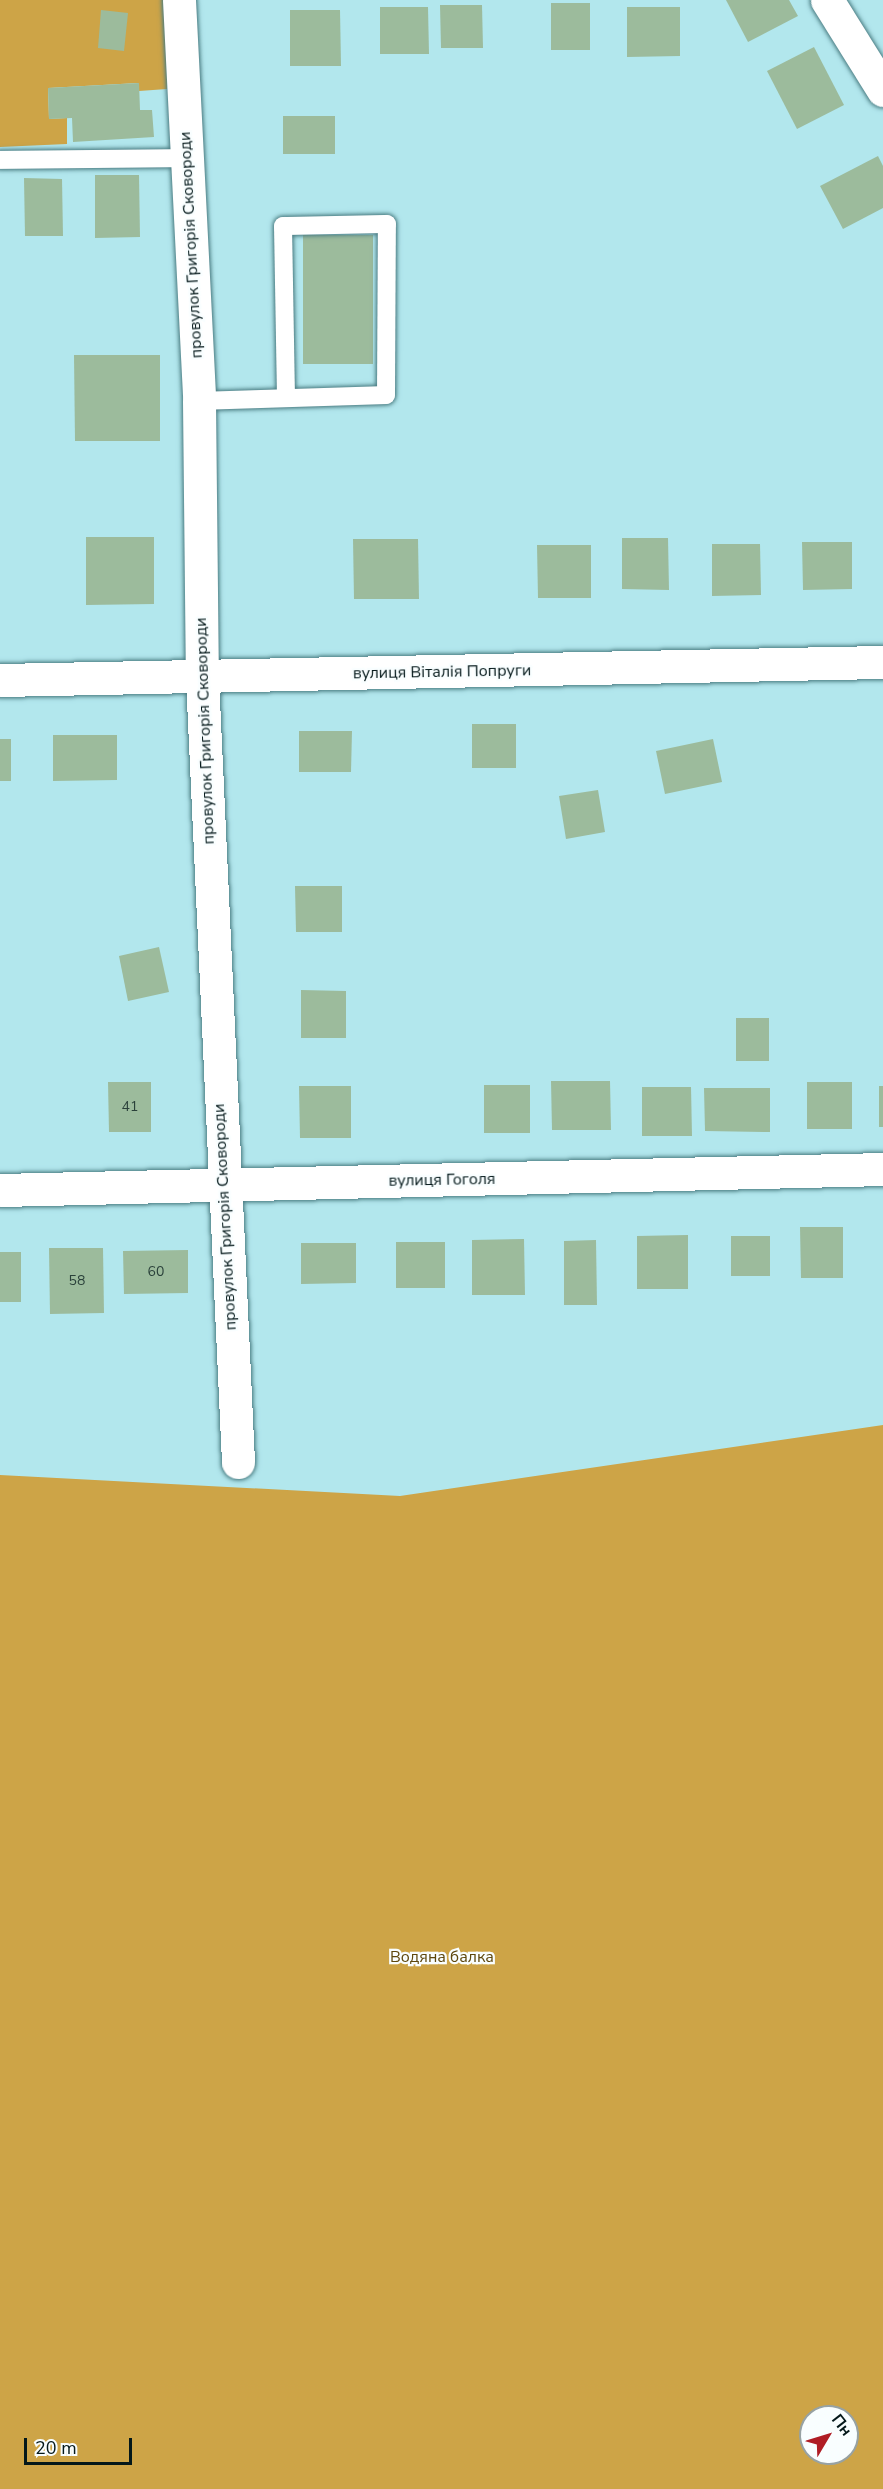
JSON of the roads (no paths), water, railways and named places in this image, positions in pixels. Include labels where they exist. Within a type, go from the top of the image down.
[{"type":"street","name":"провулок Григорія Сковороди","points":[[179,0],[199,401],[202,678],[223,1186],[238,1462]]},
{"type":"street","points":[[827,0],[883,90]]},
{"type":"street","name":"вулиця Віталія Попруги","points":[[0,680],[202,678],[883,662]]},
{"type":"street","name":"вулиця Гоголя","points":[[0,1190],[883,1169]]},
{"type":"lane","points":[[0,160],[186,158]]},
{"type":"lane","points":[[199,401],[386,395],[387,224],[283,226],[286,397]]},
{"type":"park label","name":"Водяна балка","points":[[442,1957]]}]
